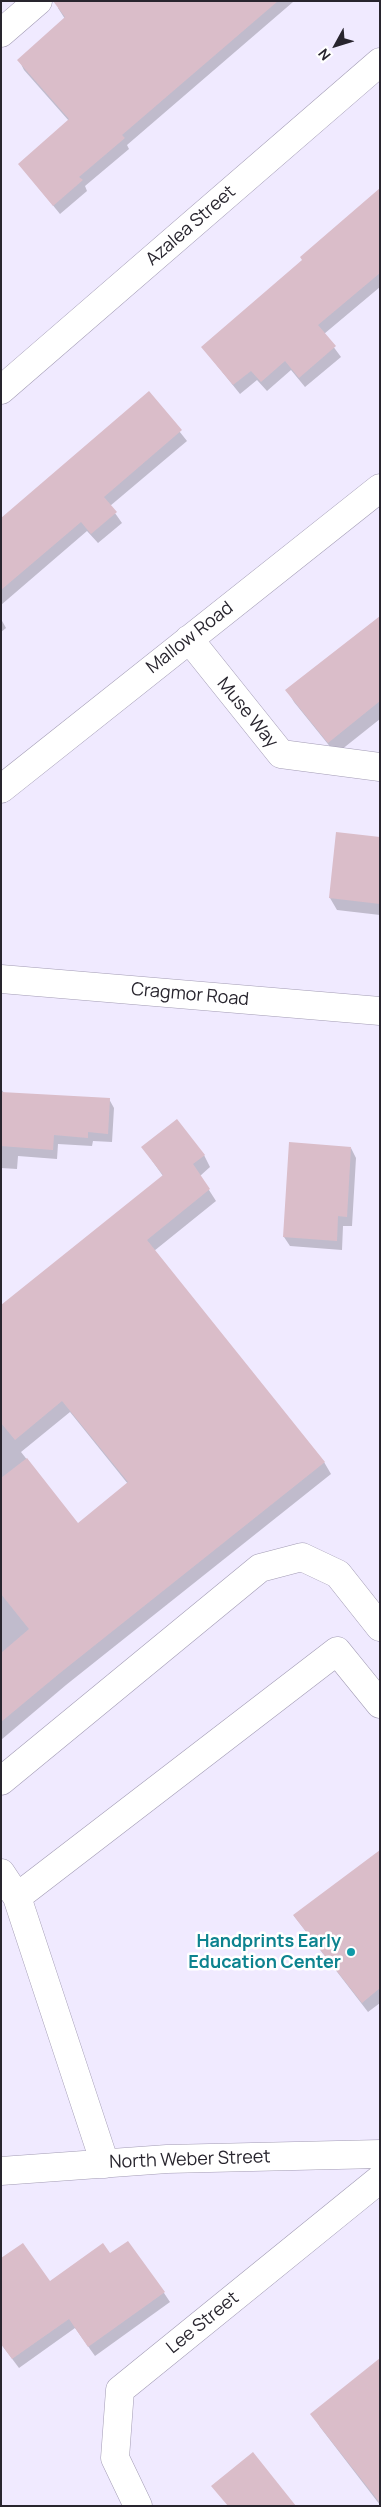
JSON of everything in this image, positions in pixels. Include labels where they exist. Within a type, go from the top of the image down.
[{"type":"street","points":[[1,33],[38,1]]},
{"type":"street","name":"Azalea Street","points":[[1,390],[380,62]]},
{"type":"street","name":"Mallow Road","points":[[1,789],[380,488]]},
{"type":"street","name":"Muse Way","points":[[189,639],[281,754],[380,767]]},
{"type":"street","name":"Cragmor Road","points":[[1,979],[380,1011]]},
{"type":"street","points":[[1,1781],[260,1568],[302,1557],[338,1574],[380,1627]]},
{"type":"street","points":[[17,1897],[337,1651],[380,1704]]},
{"type":"street","points":[[1,1873],[17,1897],[105,2164]]},
{"type":"street","name":"North Weber Street","points":[[1,2170],[167,2159],[380,2154]]},
{"type":"street","name":"Lee Street","points":[[138,2506],[115,2458],[120,2390],[380,2178]]},
{"type":"building","points":[[53,1],[278,1],[122,135],[125,138],[79,177],[83,180],[53,206],[18,164],[69,119],[17,60],[65,17]]},
{"type":"building","points":[[380,188],[380,273],[318,325],[336,346],[299,378],[285,361],[261,382],[251,371],[233,385],[201,347],[302,260],[300,257]]},
{"type":"building","points":[[149,391],[182,430],[104,497],[117,512],[91,534],[81,522],[1,590],[1,518]]},
{"type":"building","points":[[380,616],[380,701],[328,743],[285,690]]},
{"type":"building","points":[[336,832],[380,837],[380,904],[329,898]]},
{"type":"building","points":[[1,1092],[110,1098],[108,1134],[88,1132],[88,1138],[54,1135],[53,1150],[1,1146]]},
{"type":"building","points":[[177,1119],[205,1155],[193,1164],[210,1189],[147,1240],[325,1462],[1,1722],[1,1653],[29,1629],[1,1594],[1,1478],[27,1458],[78,1523],[128,1482],[62,1401],[15,1440],[1,1423],[1,1305],[163,1175],[141,1147]]},
{"type":"building","points":[[289,1142],[351,1147],[347,1217],[338,1216],[337,1241],[283,1237]]},
{"type":"building","name":"Handprints Early Education Center","points":[[380,1850],[380,1988],[362,2003],[293,1915]]},
{"type":"building","points":[[128,2241],[165,2292],[88,2347],[69,2319],[12,2359],[1,2344],[1,2258],[23,2243],[50,2281],[103,2243],[110,2253]]},
{"type":"building","points":[[380,2358],[380,2503],[310,2414]]},
{"type":"building","points":[[253,2452],[296,2506],[228,2506],[211,2486]]},
{"type":"place","name":"Handprints Early Education Center","points":[[351,1952]]}]
